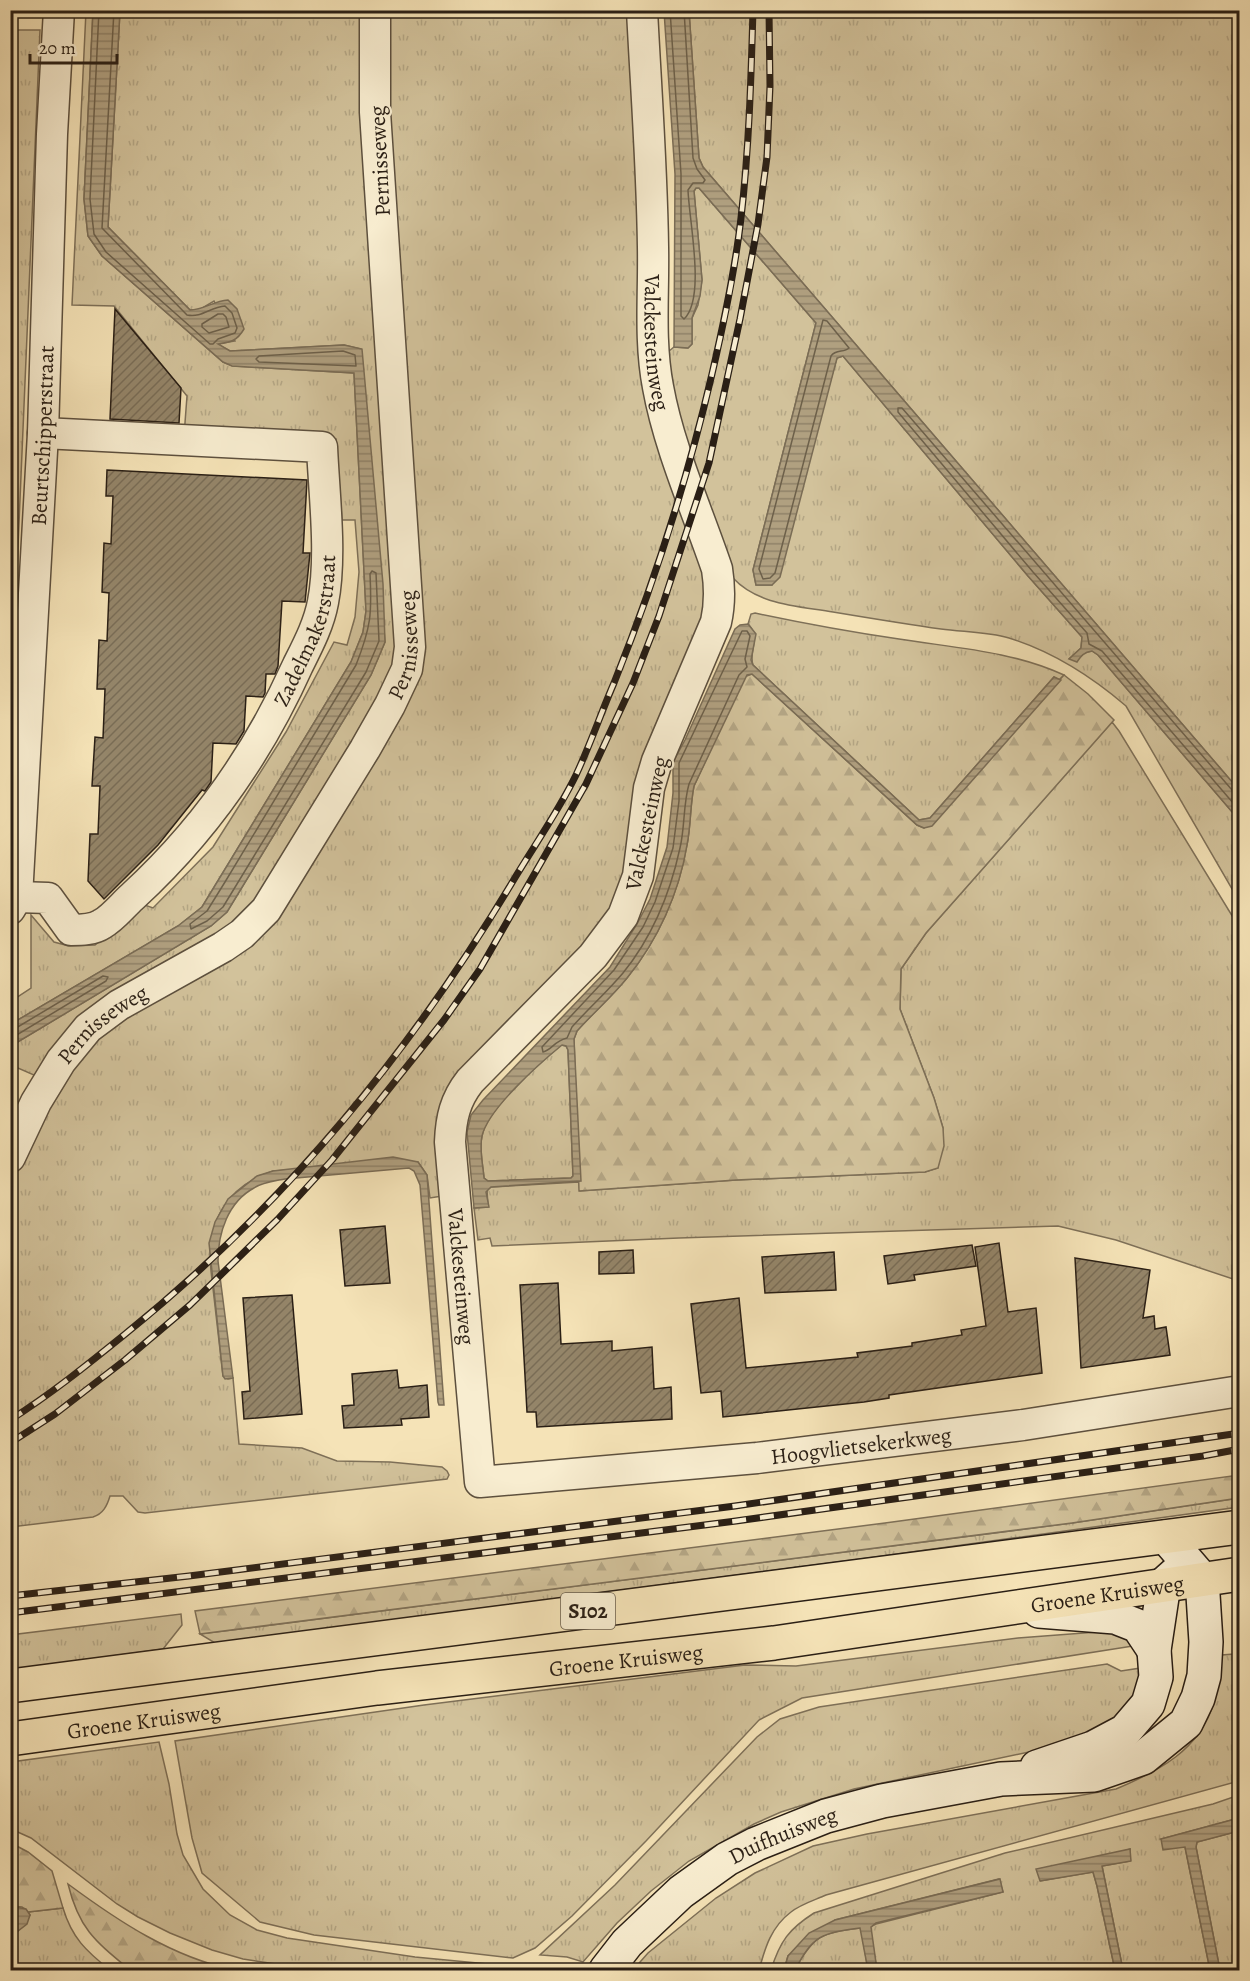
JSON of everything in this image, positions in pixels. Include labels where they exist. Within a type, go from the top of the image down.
[{"type":"main road","name":"Groene Kruisweg","points":[[10,1686],[1230,1529]]},
{"type":"main road","points":[[1166,1537],[1184,1576],[1230,1529]]},
{"type":"main road","name":"Groene Kruisweg","points":[[10,1739],[377,1688],[774,1643],[1007,1610],[1184,1576],[1239,1574]]},
{"type":"main road","name":"Duifhuisweg","points":[[1001,1779],[1093,1748],[1125,1731],[1149,1704],[1156,1677],[1154,1650],[1184,1576]]},
{"type":"main road","name":"Duifhuisweg","points":[[606,1971],[627,1943],[681,1892],[727,1859],[756,1844],[826,1816],[882,1801],[1001,1779],[1094,1775],[1143,1758],[1186,1723],[1198,1698],[1204,1676],[1206,1642],[1184,1576]]},
{"type":"main road","points":[[1007,1610],[1115,1617],[1138,1626],[1154,1650]]},
{"type":"street","name":"Beurtschipperstraat","points":[[14,903],[43,433],[52,134],[59,10]]},
{"type":"street","name":"Pernisseweg","points":[[10,1157],[23,1128],[61,1061],[88,1028],[119,1005],[223,947],[242,934],[266,910],[365,749],[407,669],[410,647],[375,112],[375,10]]},
{"type":"street","name":"Valckesteinweg","points":[[480,1482],[450,1143],[452,1116],[456,1102],[470,1081],[593,956],[623,916],[638,876],[649,788],[657,761],[716,622],[720,606],[717,569],[668,430],[656,376],[652,307],[654,249],[642,10]]},
{"type":"street","name":"Zadelmakerstraat","points":[[14,903],[48,898],[71,930],[86,930],[102,924],[166,866],[206,820],[251,754],[289,685],[312,635],[323,604],[326,580],[322,447],[43,433]]},
{"type":"street","name":"Hoogvlietsekerkweg","points":[[480,1482],[757,1458],[1023,1425],[1239,1391]]},
{"type":"green space","points":[[86,11],[93,11],[84,199],[88,236],[102,256],[223,362],[233,366],[354,373],[366,611],[363,632],[351,662],[202,907],[178,926],[11,1024],[10,1002],[31,988],[31,915],[54,942],[69,946],[95,945],[142,904],[153,908],[213,847],[286,732],[334,642],[347,645],[355,617],[359,572],[355,520],[342,520],[336,439],[184,436],[187,396],[114,306],[72,305]]},
{"type":"green space","points":[[120,11],[369,11],[401,656],[256,914],[36,1076],[11,1065],[11,1046],[211,926],[227,912],[371,675],[385,642],[361,349],[344,345],[230,351],[217,344],[235,341],[214,301],[199,310],[190,310],[108,227]]},
{"type":"green space","points":[[384,11],[632,11],[644,288],[707,564],[706,614],[637,807],[619,894],[596,936],[475,1061],[442,1196],[430,1198],[427,1175],[418,1162],[273,1171],[243,1186],[222,1209],[216,1222],[210,1253],[211,1271],[223,1376],[228,1379],[233,1378],[239,1444],[302,1448],[337,1461],[390,1462],[442,1467],[449,1475],[447,1479],[145,1513],[138,1512],[123,1496],[110,1496],[104,1509],[93,1517],[11,1527],[10,1185],[62,1082],[94,1036],[237,951],[412,679],[388,161]]},
{"type":"green space","points":[[689,11],[1239,11],[1239,790],[703,167],[699,158]]},
{"type":"green space","points":[[10,30],[40,30],[11,711]]},
{"type":"green space","points":[[699,188],[816,323],[753,570],[756,585],[772,585],[837,358],[843,356],[1082,637],[1081,648],[1070,658],[1092,651],[1098,655],[1239,820],[1239,901],[1126,706],[1085,675],[1041,650],[1009,638],[779,603],[754,594],[733,578],[676,422],[663,356],[674,347],[688,348],[692,344],[692,318],[698,305],[702,280],[694,191]]},
{"type":"green space","points":[[751,614],[1004,655],[1064,675],[1059,680],[1054,677],[930,818],[919,820],[753,665],[754,634],[748,624]]},
{"type":"green space","points":[[752,674],[917,825],[924,828],[1064,675],[1088,694],[1114,720],[926,933],[901,969],[900,1009],[943,1128],[944,1146],[938,1168],[925,1172],[736,1180],[579,1191],[574,1039],[577,1031],[621,985],[638,963],[666,915],[683,863],[694,786],[744,677]]},
{"type":"green space","points":[[1112,722],[1239,927],[1239,1281],[1116,1240],[1058,1226],[492,1246],[490,1238],[478,1240],[474,1208],[488,1207],[487,1189],[491,1187],[579,1182],[580,1191],[736,1180],[925,1172],[938,1168],[943,1128],[900,1009],[901,969],[926,933]]},
{"type":"green space","points":[[561,1045],[566,1046],[568,1050],[573,1176],[571,1178],[488,1181],[484,1178],[481,1152],[481,1141],[486,1125],[503,1100]]},
{"type":"green space","points":[[1239,1475],[1239,1498],[1072,1523],[200,1634],[195,1611],[885,1523]]},
{"type":"green space","points":[[1239,1498],[1239,1507],[868,1558],[215,1643],[200,1634],[1072,1523]]},
{"type":"green space","points":[[181,1614],[182,1625],[163,1649],[11,1670],[10,1635]]},
{"type":"green space","points":[[1110,1631],[1124,1636],[1133,1646],[802,1698],[759,1720],[572,1916],[535,1948],[513,1958],[314,1935],[260,1922],[202,1873],[192,1838],[175,1741],[424,1705],[745,1665],[796,1666],[1018,1638]]},
{"type":"green space","points":[[1239,1650],[1239,1781],[826,1895],[795,1909],[778,1924],[766,1946],[759,1970],[633,1970],[648,1953],[716,1898],[755,1873],[813,1846],[867,1834],[1116,1789],[1147,1775],[1176,1757],[1199,1733],[1208,1719],[1216,1696],[1222,1655],[1234,1654]]},
{"type":"green space","points":[[1107,1664],[1121,1671],[1141,1668],[1139,1689],[1112,1726],[1043,1749],[854,1789],[781,1812],[754,1824],[689,1861],[651,1891],[617,1923],[583,1962],[567,1957],[540,1955],[615,1885],[757,1737],[780,1719],[819,1707]]},
{"type":"green space","points":[[159,1742],[183,1855],[203,1889],[230,1915],[257,1930],[287,1938],[415,1957],[488,1964],[469,1970],[316,1970],[243,1959],[212,1950],[138,1917],[117,1904],[31,1838],[11,1829],[11,1762]]},
{"type":"green space","points":[[1239,1795],[1239,1818],[1161,1839],[1185,1847],[1210,1970],[1123,1970],[1102,1866],[1130,1861],[1130,1849],[1040,1881],[1093,1872],[1115,1970],[877,1970],[870,1927],[1003,1892],[999,1879],[835,1920],[788,1956],[784,1970],[771,1970],[786,1937],[814,1913],[1005,1853],[1213,1804]]},
{"type":"green space","points":[[1239,1831],[1239,1970],[1220,1970],[1196,1847],[1197,1842]]},
{"type":"green space","points":[[11,1843],[28,1852],[52,1871],[63,1908],[28,1912],[22,1907],[11,1906]]},
{"type":"green space","points":[[68,1884],[126,1924],[167,1947],[234,1970],[130,1970],[90,1933],[77,1912]]},
{"type":"green space","points":[[63,1908],[75,1936],[94,1957],[110,1970],[11,1970],[11,1931],[18,1931],[30,1915],[28,1912]]},
{"type":"green space","points":[[861,1928],[868,1970],[795,1970],[807,1949],[820,1937]]},
{"type":"water","points":[[93,11],[120,11],[108,227],[190,310],[228,300],[237,309],[244,329],[233,340],[218,344],[230,351],[344,345],[362,349],[383,584],[385,642],[371,675],[227,912],[211,926],[11,1046],[11,1024],[178,926],[202,907],[351,662],[363,632],[366,611],[354,373],[232,366],[223,362],[102,256],[88,236],[84,199]]},
{"type":"water","points":[[664,11],[689,11],[699,158],[703,167],[1239,790],[1239,820],[1098,655],[1092,651],[1087,652],[1077,662],[1069,659],[1081,648],[1082,637],[843,356],[837,358],[780,577],[772,585],[756,585],[753,570],[816,323],[699,188],[696,188],[694,191],[702,280],[700,296],[692,318],[692,344],[688,348],[674,347],[675,174]]},
{"type":"water","points":[[748,624],[756,634],[751,660],[753,665],[919,820],[930,818],[1054,677],[1061,680],[932,826],[924,828],[917,825],[752,674],[747,675],[694,786],[683,863],[666,915],[648,948],[627,978],[577,1031],[574,1039],[581,1181],[491,1187],[486,1192],[489,1207],[474,1208],[467,1132],[471,1115],[610,967],[637,924],[650,899],[667,847],[673,793],[673,762],[735,629],[740,625]],"holes":[[[562,1045],[566,1046],[573,1176],[571,1178],[488,1181],[484,1178],[481,1152],[481,1141],[486,1125],[504,1100],[529,1075]]]},
{"type":"water","points":[[393,1157],[418,1162],[427,1175],[444,1405],[439,1405],[438,1402],[420,1185],[414,1171],[409,1168],[273,1181],[258,1186],[237,1201],[226,1219],[218,1250],[233,1378],[225,1379],[209,1243],[215,1222],[228,1199],[257,1176],[273,1171]]},
{"type":"water","points":[[1239,1818],[1239,1831],[1197,1842],[1196,1847],[1220,1970],[1210,1970],[1185,1847],[1163,1850],[1161,1839]]},
{"type":"water","points":[[1130,1849],[1131,1861],[1102,1866],[1123,1970],[1115,1970],[1093,1872],[1040,1881],[1036,1869]]},
{"type":"water","points":[[1000,1879],[1003,1892],[876,1923],[871,1927],[877,1970],[868,1970],[860,1928],[827,1934],[807,1949],[795,1970],[784,1970],[788,1956],[809,1933],[835,1920]]},
{"type":"water","points":[[11,1906],[26,1909],[30,1915],[27,1924],[18,1931],[11,1931]]},
{"type":"building","points":[[115,309],[181,388],[179,423],[110,419]]},
{"type":"building","points":[[107,470],[307,480],[303,553],[310,553],[305,602],[282,601],[278,666],[275,674],[266,674],[263,697],[246,696],[244,731],[236,744],[213,743],[211,782],[205,791],[202,790],[158,845],[104,899],[88,881],[90,834],[98,834],[100,786],[92,786],[95,737],[103,738],[105,689],[97,689],[99,640],[107,641],[109,593],[102,592],[104,543],[111,544],[113,496],[106,496]]},
{"type":"building","points":[[385,1226],[390,1283],[345,1286],[340,1230]]},
{"type":"building","points":[[999,1243],[1008,1312],[1036,1308],[1042,1373],[889,1395],[889,1398],[864,1402],[723,1417],[721,1391],[701,1393],[691,1304],[739,1298],[746,1368],[858,1357],[857,1353],[912,1346],[912,1343],[962,1335],[961,1330],[986,1326],[975,1247]]},
{"type":"building","points":[[972,1245],[976,1266],[914,1275],[915,1280],[888,1284],[884,1256]]},
{"type":"building","points":[[633,1250],[634,1273],[599,1274],[599,1252]]},
{"type":"building","points":[[834,1252],[836,1290],[765,1293],[762,1257]]},
{"type":"building","points":[[1075,1258],[1150,1270],[1143,1318],[1154,1316],[1155,1329],[1166,1327],[1170,1355],[1081,1368]]},
{"type":"building","points":[[558,1283],[561,1344],[612,1341],[612,1351],[652,1347],[654,1389],[671,1387],[672,1419],[537,1427],[536,1412],[527,1412],[520,1285]]},
{"type":"building","points":[[292,1295],[302,1414],[244,1419],[242,1392],[250,1391],[243,1298]]},
{"type":"building","points":[[397,1370],[399,1388],[427,1385],[429,1417],[401,1419],[402,1425],[344,1428],[342,1406],[354,1405],[352,1374]]},
{"type":"railway","points":[[10,1420],[82,1368],[182,1286],[238,1234],[341,1124],[388,1065],[476,941],[576,775],[614,683],[656,569],[681,492],[712,374],[736,257],[744,192],[753,10]]},
{"type":"railway","points":[[10,1443],[55,1414],[125,1360],[190,1305],[277,1220],[332,1160],[444,1020],[480,969],[586,784],[633,683],[659,616],[709,463],[740,319],[758,224],[767,157],[770,86],[769,10]]},
{"type":"railway","points":[[10,1596],[189,1576],[735,1506],[1240,1433]]},
{"type":"railway","points":[[10,1613],[736,1521],[1240,1449]]}]
